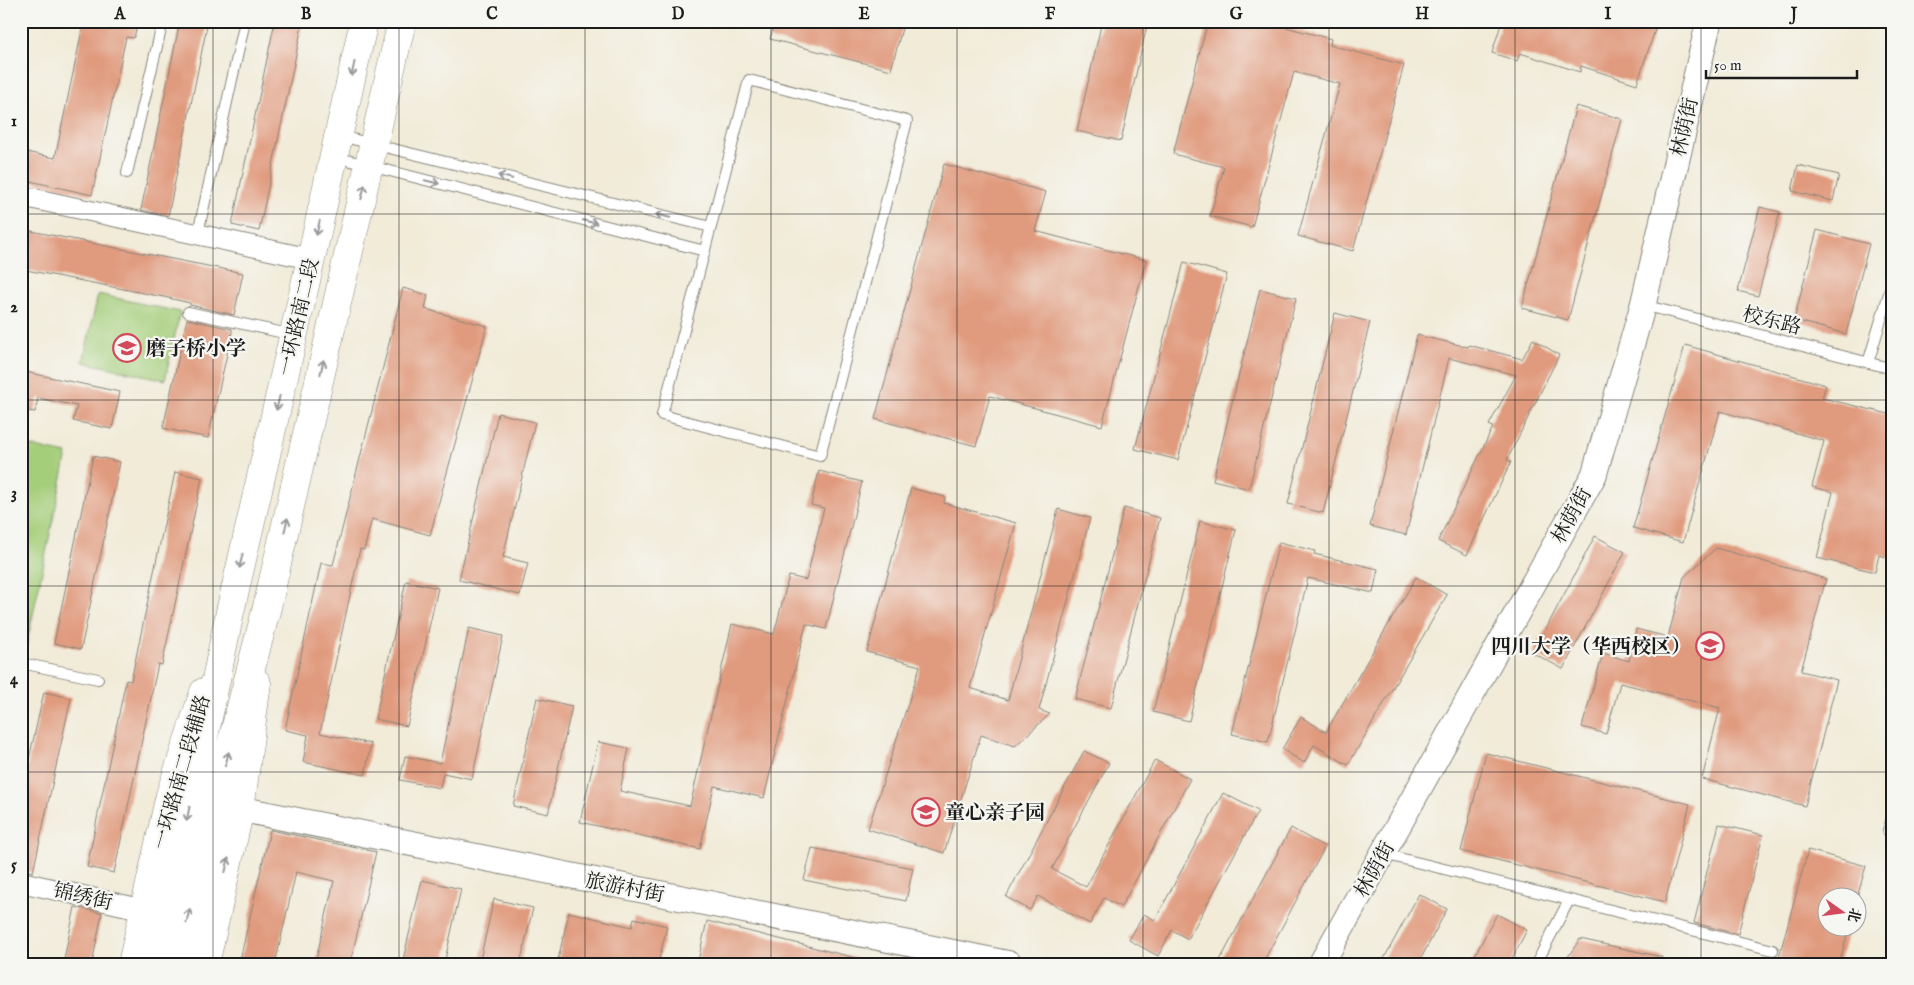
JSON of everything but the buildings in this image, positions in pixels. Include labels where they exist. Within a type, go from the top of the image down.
[{"type":"main road","name":"一环路南二段","points":[[230,612],[364,21]]},
{"type":"main road","name":"一环路南二段","points":[[267,607],[402,21]]},
{"type":"main road","points":[[204,964],[240,809],[267,607]]},
{"type":"main road","points":[[177,964],[213,814],[267,607]]},
{"type":"main road","points":[[157,964],[230,612]]},
{"type":"main road","name":"一环路南二段辅路","points":[[132,964],[170,794],[230,612]]},
{"type":"street","name":"林荫街","points":[[1321,964],[1594,475],[1643,305],[1709,21]]},
{"type":"street","points":[[21,196],[311,259]]},
{"type":"street","name":"旅游村街","points":[[240,809],[1010,964]]},
{"type":"street","name":"锦绣街","points":[[21,882],[145,910]]},
{"type":"lane","points":[[127,173],[163,21]]},
{"type":"lane","points":[[198,233],[245,21]]},
{"type":"lane","points":[[749,80],[907,121],[820,456],[662,415],[711,227],[749,80]]},
{"type":"lane","points":[[336,146],[705,251]]},
{"type":"lane","points":[[336,146],[711,227]]},
{"type":"lane","points":[[1868,363],[1893,280]]},
{"type":"lane","name":"校东路","points":[[1643,305],[1893,369]]},
{"type":"lane","points":[[188,312],[294,335]]},
{"type":"lane","points":[[21,663],[98,679]]},
{"type":"lane","points":[[1893,815],[1888,831],[1893,832]]},
{"type":"lane","points":[[1382,854],[1773,950]]},
{"type":"lane","points":[[1536,964],[1569,900]]},
{"type":"green space","points":[[98,294],[180,312],[165,380],[83,362]]},
{"type":"green space","points":[[21,444],[67,454],[25,652],[21,651]]},
{"type":"place","name":"磨子桥小学","points":[[127,348]]},
{"type":"place","name":"四川大学（华西校区）","points":[[1710,646]]},
{"type":"place","name":"童心亲子园","points":[[926,812]]}]
